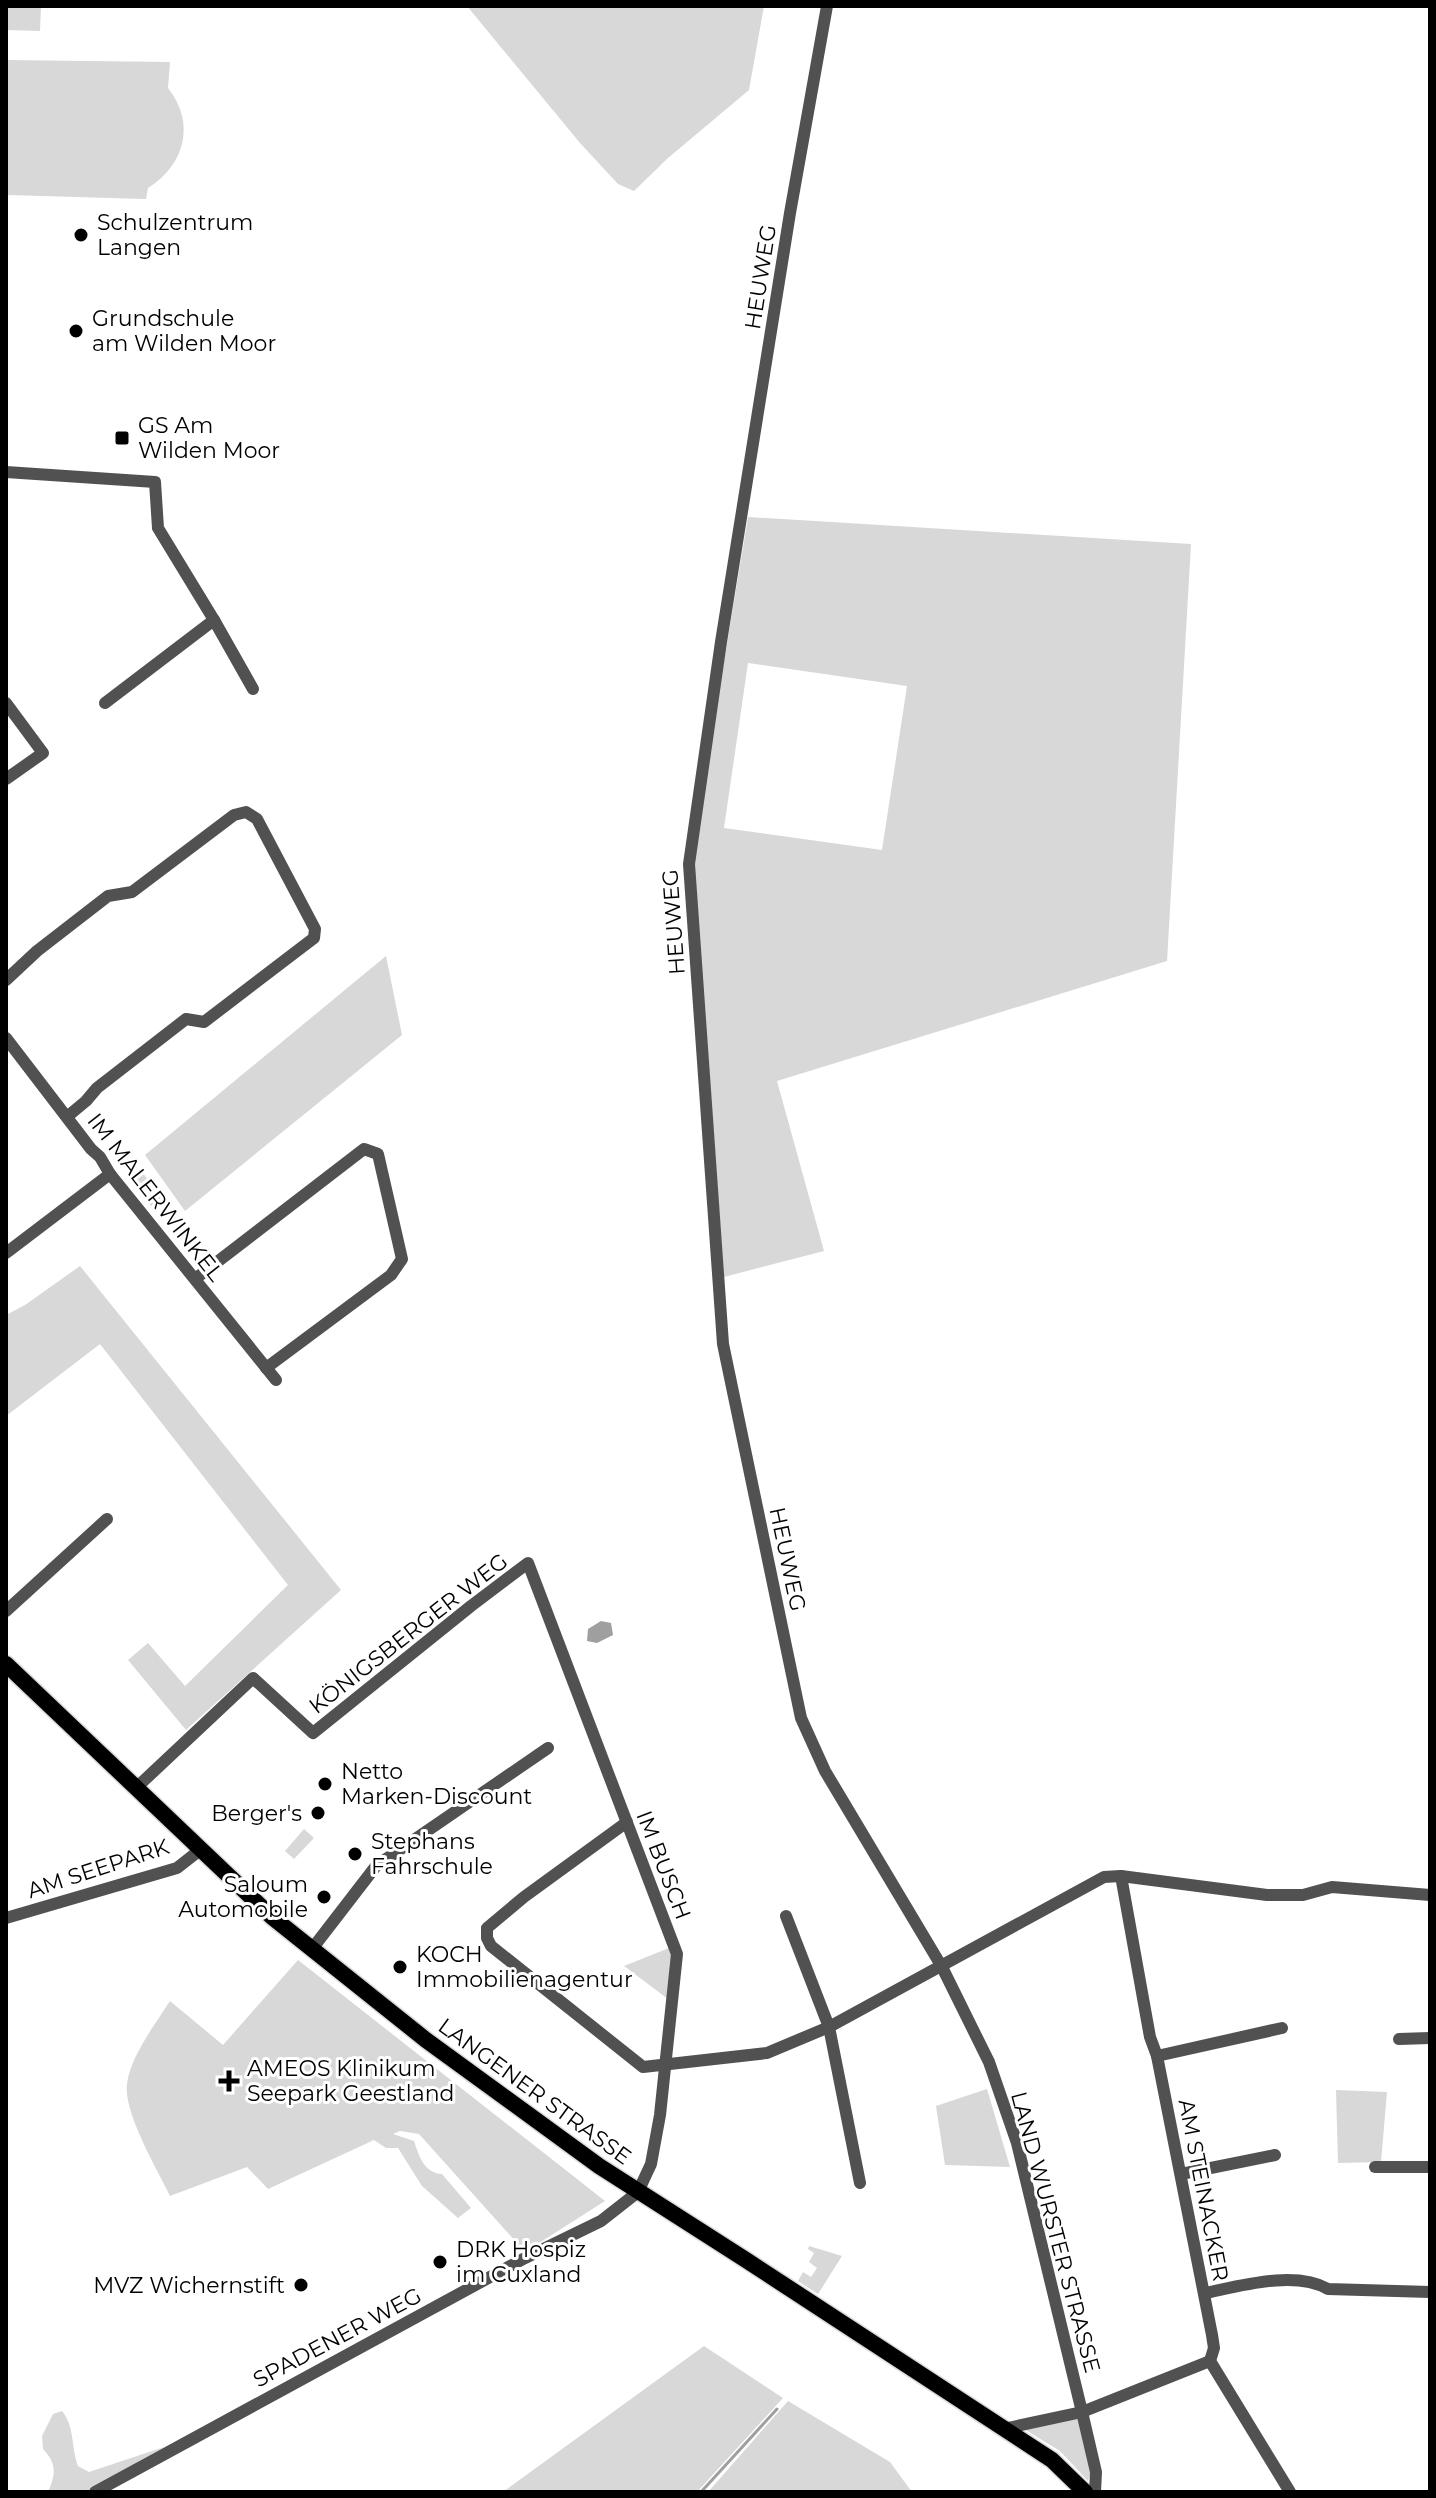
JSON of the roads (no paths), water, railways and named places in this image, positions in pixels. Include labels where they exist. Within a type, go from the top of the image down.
[{"type":"main road","name":"LANGENER STRASSE","points":[[6,1664],[272,1917],[472,2075],[638,2192],[1052,2460],[1085,2492]]},
{"type":"street","name":"HEUWEG","points":[[827,6],[790,213],[721,642],[689,851],[689,871],[723,1344],[801,1718],[825,1771],[857,1823]]},
{"type":"street","points":[[6,472],[155,482],[158,528],[253,689]]},
{"type":"street","points":[[105,703],[214,620]]},
{"type":"street","points":[[6,703],[43,753],[6,779]]},
{"type":"street","points":[[6,980],[37,951],[108,896],[132,892],[234,815],[246,812],[257,819],[315,929],[314,938],[204,1022],[186,1019],[97,1088],[68,1116]]},
{"type":"street","name":"IM MALERWINKEL","points":[[6,1038],[110,1174],[276,1380]]},
{"type":"street","points":[[195,1279],[364,1149],[378,1154],[402,1259],[391,1275],[266,1368]]},
{"type":"street","points":[[6,1253],[110,1174]]},
{"type":"street","points":[[6,1611],[107,1519]]},
{"type":"street","name":"KÖNIGSBERGER WEG","points":[[136,1788],[253,1678],[313,1733],[528,1563]]},
{"type":"street","name":"IM BUSCH","points":[[528,1563],[677,1954],[667,2064],[651,2164],[638,2192]]},
{"type":"street","points":[[312,1949],[376,1866],[548,1748]]},
{"type":"street","points":[[627,1822],[499,1918],[487,1928],[487,1938],[491,1946],[643,2067],[767,2053],[829,2027],[1104,1877],[1121,1876],[1267,1895],[1303,1895],[1332,1887],[1430,1895]]},
{"type":"street","name":"LAND WURSTER STRASSE","points":[[857,1823],[942,1967],[989,2062],[1017,2143],[1096,2472],[1095,2492]]},
{"type":"street","name":"AM SEEPARK","points":[[6,1918],[177,1868],[200,1850]]},
{"type":"street","name":"AM STEINACKER","points":[[1121,1876],[1150,2037],[1157,2056],[1205,2293],[1214,2348],[1210,2361]]},
{"type":"street","points":[[786,1916],[829,2027],[860,2183]]},
{"type":"street","points":[[1157,2056],[1282,2028]]},
{"type":"street","points":[[1399,2039],[1430,2038]]},
{"type":"street","points":[[1181,2174],[1275,2155]]},
{"type":"street","points":[[1375,2167],[1430,2167]]},
{"type":"street","name":"SPADENER WEG","points":[[95,2492],[497,2273],[601,2221],[638,2192]]},
{"type":"street","points":[[1205,2293],[1262,2281],[1317,2282],[1328,2289],[1430,2292]]},
{"type":"street","points":[[1003,2429],[1082,2412],[1210,2361],[1290,2492]]},
{"type":"waterway","points":[[701,2492],[777,2409]]},
{"type":"place","name":"Schulzentrum Langen","points":[[81,235]]},
{"type":"place","name":"Grundschule am Wilden Moor","points":[[76,331]]},
{"type":"place","name":"GS Am Wilden Moor","points":[[122,438]]},
{"type":"place","name":"Netto Marken-Discount","points":[[325,1784]]},
{"type":"place","name":"Berger's","points":[[318,1813]]},
{"type":"place","name":"Stephans Fahrschule","points":[[355,1854]]},
{"type":"place","name":"Saloum Automobile","points":[[324,1897]]},
{"type":"place","name":"KOCH Immobilienagentur","points":[[400,1967]]},
{"type":"place","name":"AMEOS Klinikum Seepark Geestland","points":[[229,2081]]},
{"type":"place","name":"DRK Hospiz im Cuxland","points":[[440,2262]]},
{"type":"place","name":"MVZ Wichernstift","points":[[301,2285]]}]
